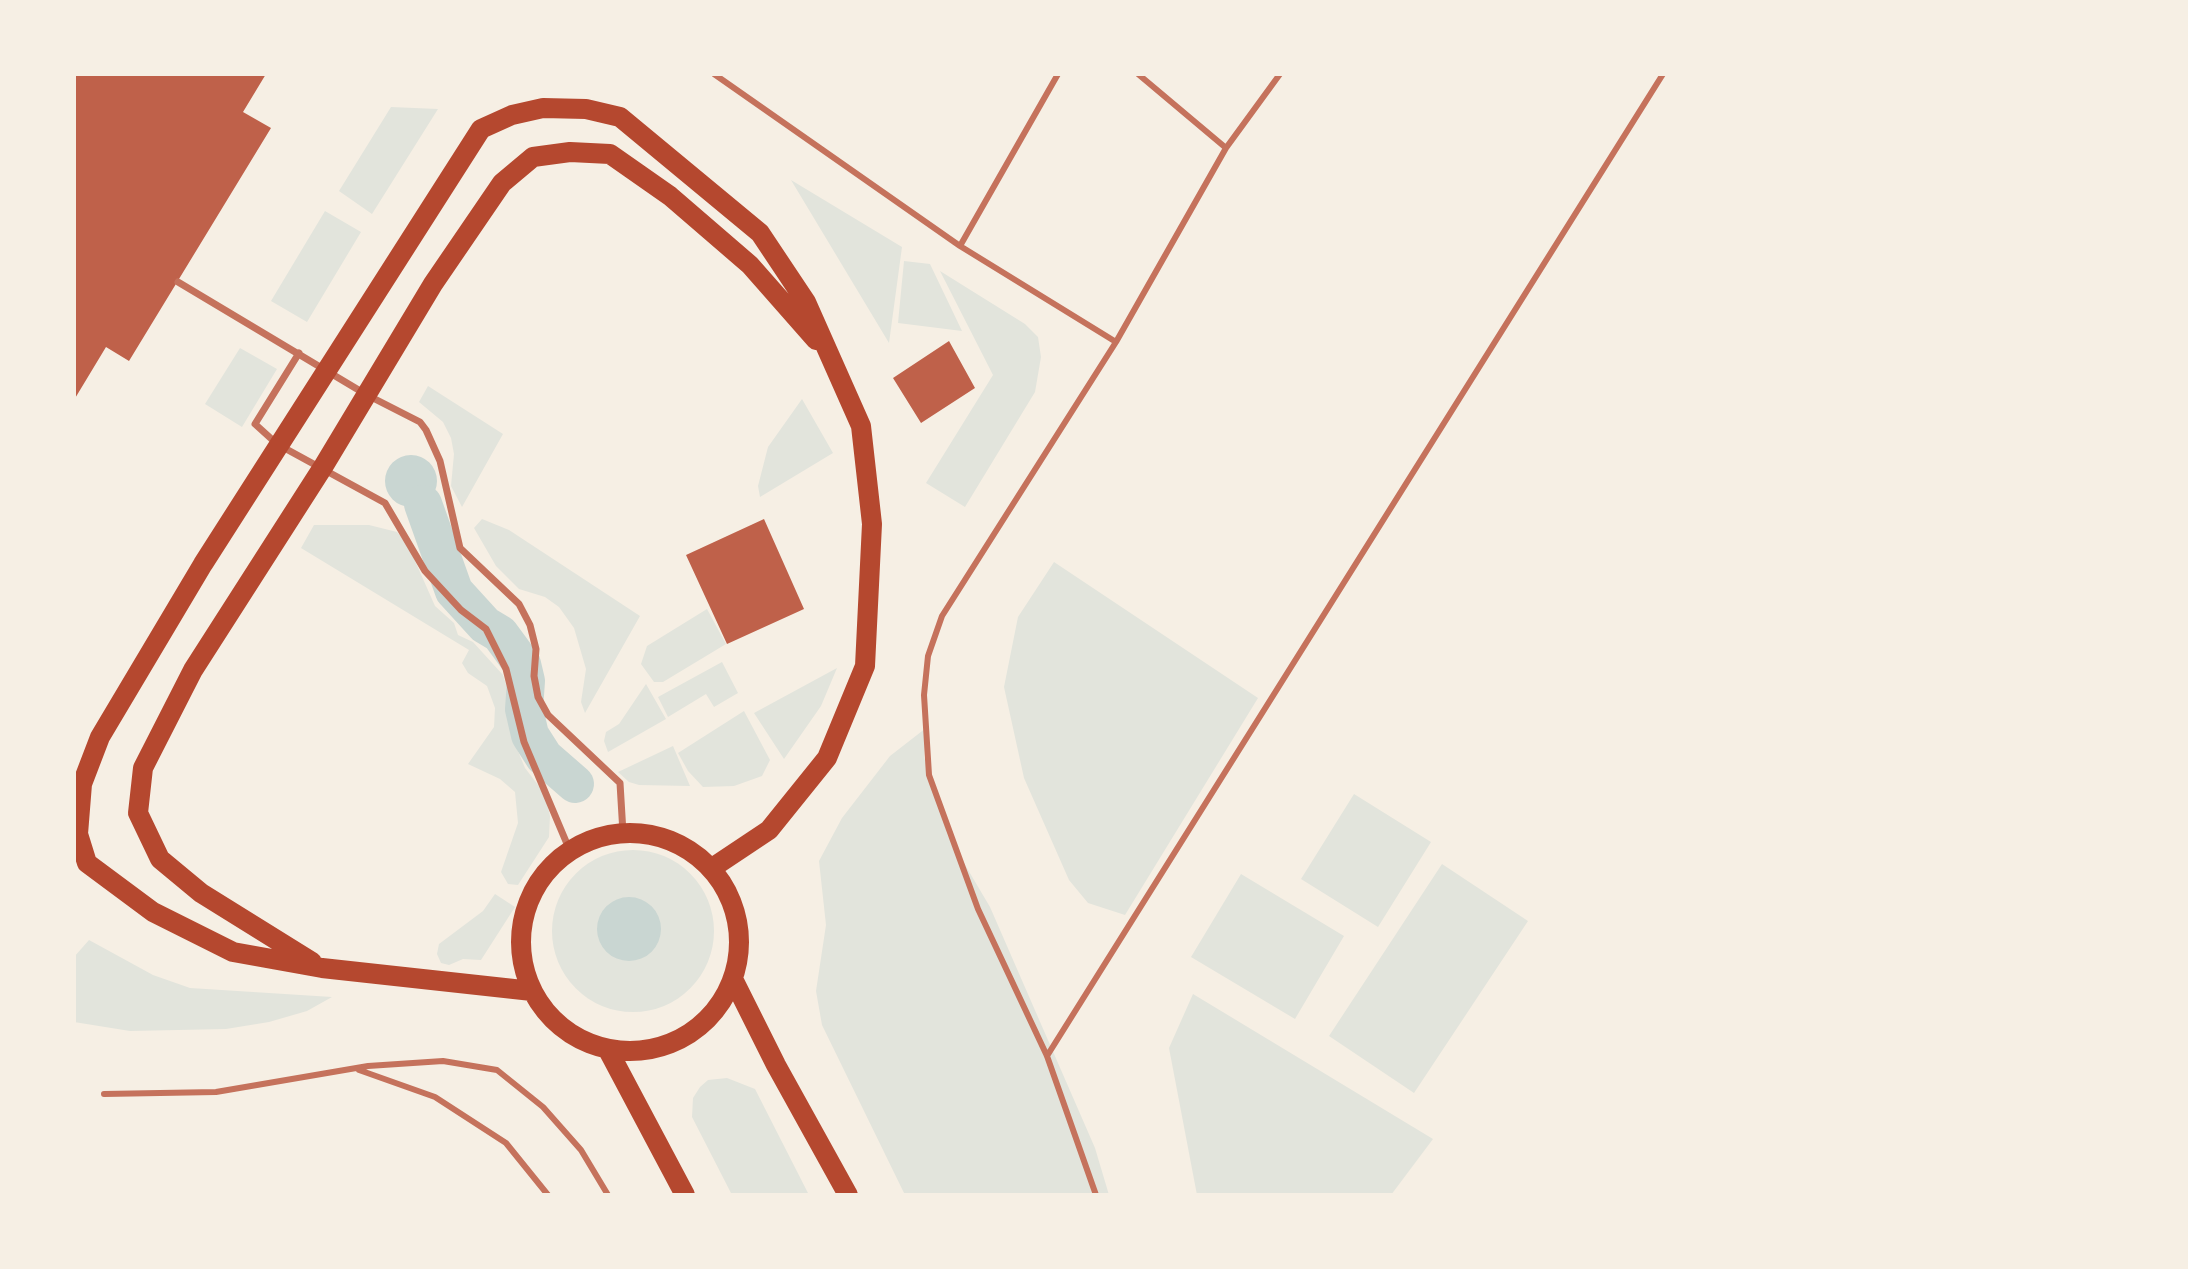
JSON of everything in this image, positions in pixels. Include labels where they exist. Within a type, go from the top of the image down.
[{"type":"main road","points":[[532,991],[322,968],[233,952],[153,912],[87,863],[78,834],[82,784],[100,737],[277,444],[329,370],[481,129],[512,115],[543,108],[586,109],[620,117],[660,147],[760,233],[806,302],[823,349],[861,426],[872,524],[865,666],[827,758],[769,830],[712,868]]},
{"type":"main road","points":[[322,968],[201,893],[160,859],[138,813],[143,768],[158,733],[193,670],[323,467],[433,284],[502,183],[533,157],[570,152],[610,154],[670,196],[750,265],[823,349]]},
{"type":"main road","points":[[623,833],[648,834],[671,840],[712,868],[728,893],[738,921],[740,951],[733,979],[719,1007],[697,1030],[670,1045],[639,1052],[608,1050],[563,1029],[545,1012],[532,991],[522,960],[522,929],[530,899],[546,872],[570,851],[595,838],[623,833]]},
{"type":"main road","points":[[733,979],[776,1065],[848,1195]]},
{"type":"main road","points":[[608,1050],[685,1195]]},
{"type":"street","points":[[178,282],[367,395],[420,422],[433,442],[460,548],[519,604],[530,625],[536,649],[534,676],[538,697],[548,715],[620,783],[623,833]]},
{"type":"street","points":[[299,353],[255,424],[277,444],[385,503],[425,571],[461,610],[486,629],[506,669],[524,742],[570,851]]},
{"type":"lane","points":[[714,74],[960,246],[1116,342]]},
{"type":"lane","points":[[960,246],[1058,74]]},
{"type":"lane","points":[[1138,74],[1226,148]]},
{"type":"lane","points":[[1096,1195],[1047,1056],[978,909],[929,775],[924,695],[928,656],[942,616],[1116,342],[1226,148],[1280,74]]},
{"type":"lane","points":[[1047,1056],[1663,74]]},
{"type":"lane","points":[[104,1094],[216,1092],[356,1069],[443,1061],[497,1070],[543,1107],[562,1128],[581,1150],[608,1195]]},
{"type":"lane","points":[[356,1069],[435,1097],[506,1143],[548,1195]]},
{"type":"shaded area","points":[[391,107],[438,109],[372,214],[339,191]]},
{"type":"shaded area","points":[[791,180],[902,247],[889,343]]},
{"type":"shaded area","points":[[325,211],[361,232],[307,322],[271,301]]},
{"type":"shaded area","points":[[904,261],[930,264],[962,331],[898,323]]},
{"type":"shaded area","points":[[940,271],[1025,324],[1038,337],[1041,357],[1035,392],[965,507],[926,483],[993,375]]},
{"type":"shaded area","points":[[240,348],[277,369],[242,427],[205,404]]},
{"type":"shaded area","points":[[428,386],[503,434],[462,507],[451,486],[454,454],[451,438],[443,422],[419,402]]},
{"type":"shaded area","points":[[802,399],[833,453],[760,497],[758,486],[768,447]]},
{"type":"shaded area","points":[[411,455],[430,462],[437,481],[430,500],[411,507],[392,500],[385,481],[392,462]]},
{"type":"shaded area","points":[[482,519],[509,530],[640,616],[585,713],[581,702],[586,669],[574,628],[559,607],[545,597],[519,589],[496,566],[474,528]]},
{"type":"shaded area","points":[[314,525],[369,525],[397,532],[408,545],[435,606],[454,623],[458,635],[473,642],[503,675],[509,694],[513,739],[525,768],[545,794],[550,816],[549,837],[518,885],[508,884],[501,872],[518,823],[515,792],[500,779],[468,764],[494,727],[495,708],[487,686],[468,673],[462,663],[469,650],[301,548]]},
{"type":"shaded area","points":[[1054,562],[1258,698],[1125,915],[1088,903],[1069,880],[1024,778],[1004,687],[1018,617]]},
{"type":"shaded area","points":[[707,609],[726,644],[663,682],[654,682],[641,664],[647,646]]},
{"type":"shaded area","points":[[722,662],[738,693],[714,707],[706,694],[668,717],[658,697]]},
{"type":"shaded area","points":[[837,668],[821,706],[784,759],[754,713]]},
{"type":"shaded area","points":[[646,684],[666,719],[608,752],[604,741],[606,732],[619,724]]},
{"type":"shaded area","points":[[744,711],[770,760],[762,776],[734,786],[703,787],[688,771],[678,753]]},
{"type":"shaded area","points":[[926,728],[924,757],[948,836],[990,907],[1095,1148],[1109,1195],[905,1195],[822,1025],[816,991],[826,925],[819,861],[842,818],[890,756]]},
{"type":"shaded area","points":[[673,746],[690,786],[639,785],[629,782],[618,772]]},
{"type":"shaded area","points":[[1354,794],[1431,842],[1378,927],[1301,879]]},
{"type":"shaded area","points":[[633,850],[664,856],[690,874],[708,900],[714,931],[708,962],[690,988],[664,1006],[633,1012],[602,1006],[576,988],[558,962],[552,931],[558,900],[576,874],[602,856]]},
{"type":"shaded area","points":[[1442,864],[1528,921],[1414,1093],[1329,1036]]},
{"type":"shaded area","points":[[1241,874],[1344,936],[1295,1019],[1191,957]]},
{"type":"shaded area","points":[[495,894],[515,907],[481,960],[463,959],[449,965],[441,963],[437,954],[439,944],[483,911]]},
{"type":"shaded area","points":[[623,897],[635,897],[652,906],[659,917],[659,941],[652,952],[635,961],[623,961],[611,956],[602,947],[597,935],[597,923],[602,911],[611,902]]},
{"type":"shaded area","points":[[89,940],[153,975],[190,988],[332,997],[307,1011],[269,1022],[226,1029],[130,1031],[74,1022],[74,957]]},
{"type":"shaded area","points":[[1193,994],[1433,1139],[1391,1195],[1197,1195],[1169,1048]]},
{"type":"shaded area","points":[[727,1078],[755,1089],[809,1195],[732,1195],[692,1117],[693,1098],[700,1087],[708,1080]]},
{"type":"building","points":[[74,74],[266,74],[243,112],[271,128],[129,361],[106,347],[74,400]]},
{"type":"building","points":[[949,341],[975,388],[921,423],[893,378]]},
{"type":"building","points":[[764,519],[804,609],[727,644],[686,555]]},
{"type":"waterway","points":[[423,504],[454,591],[485,625],[500,634],[522,664],[526,681],[524,709],[530,735],[544,757],[575,784]]}]
